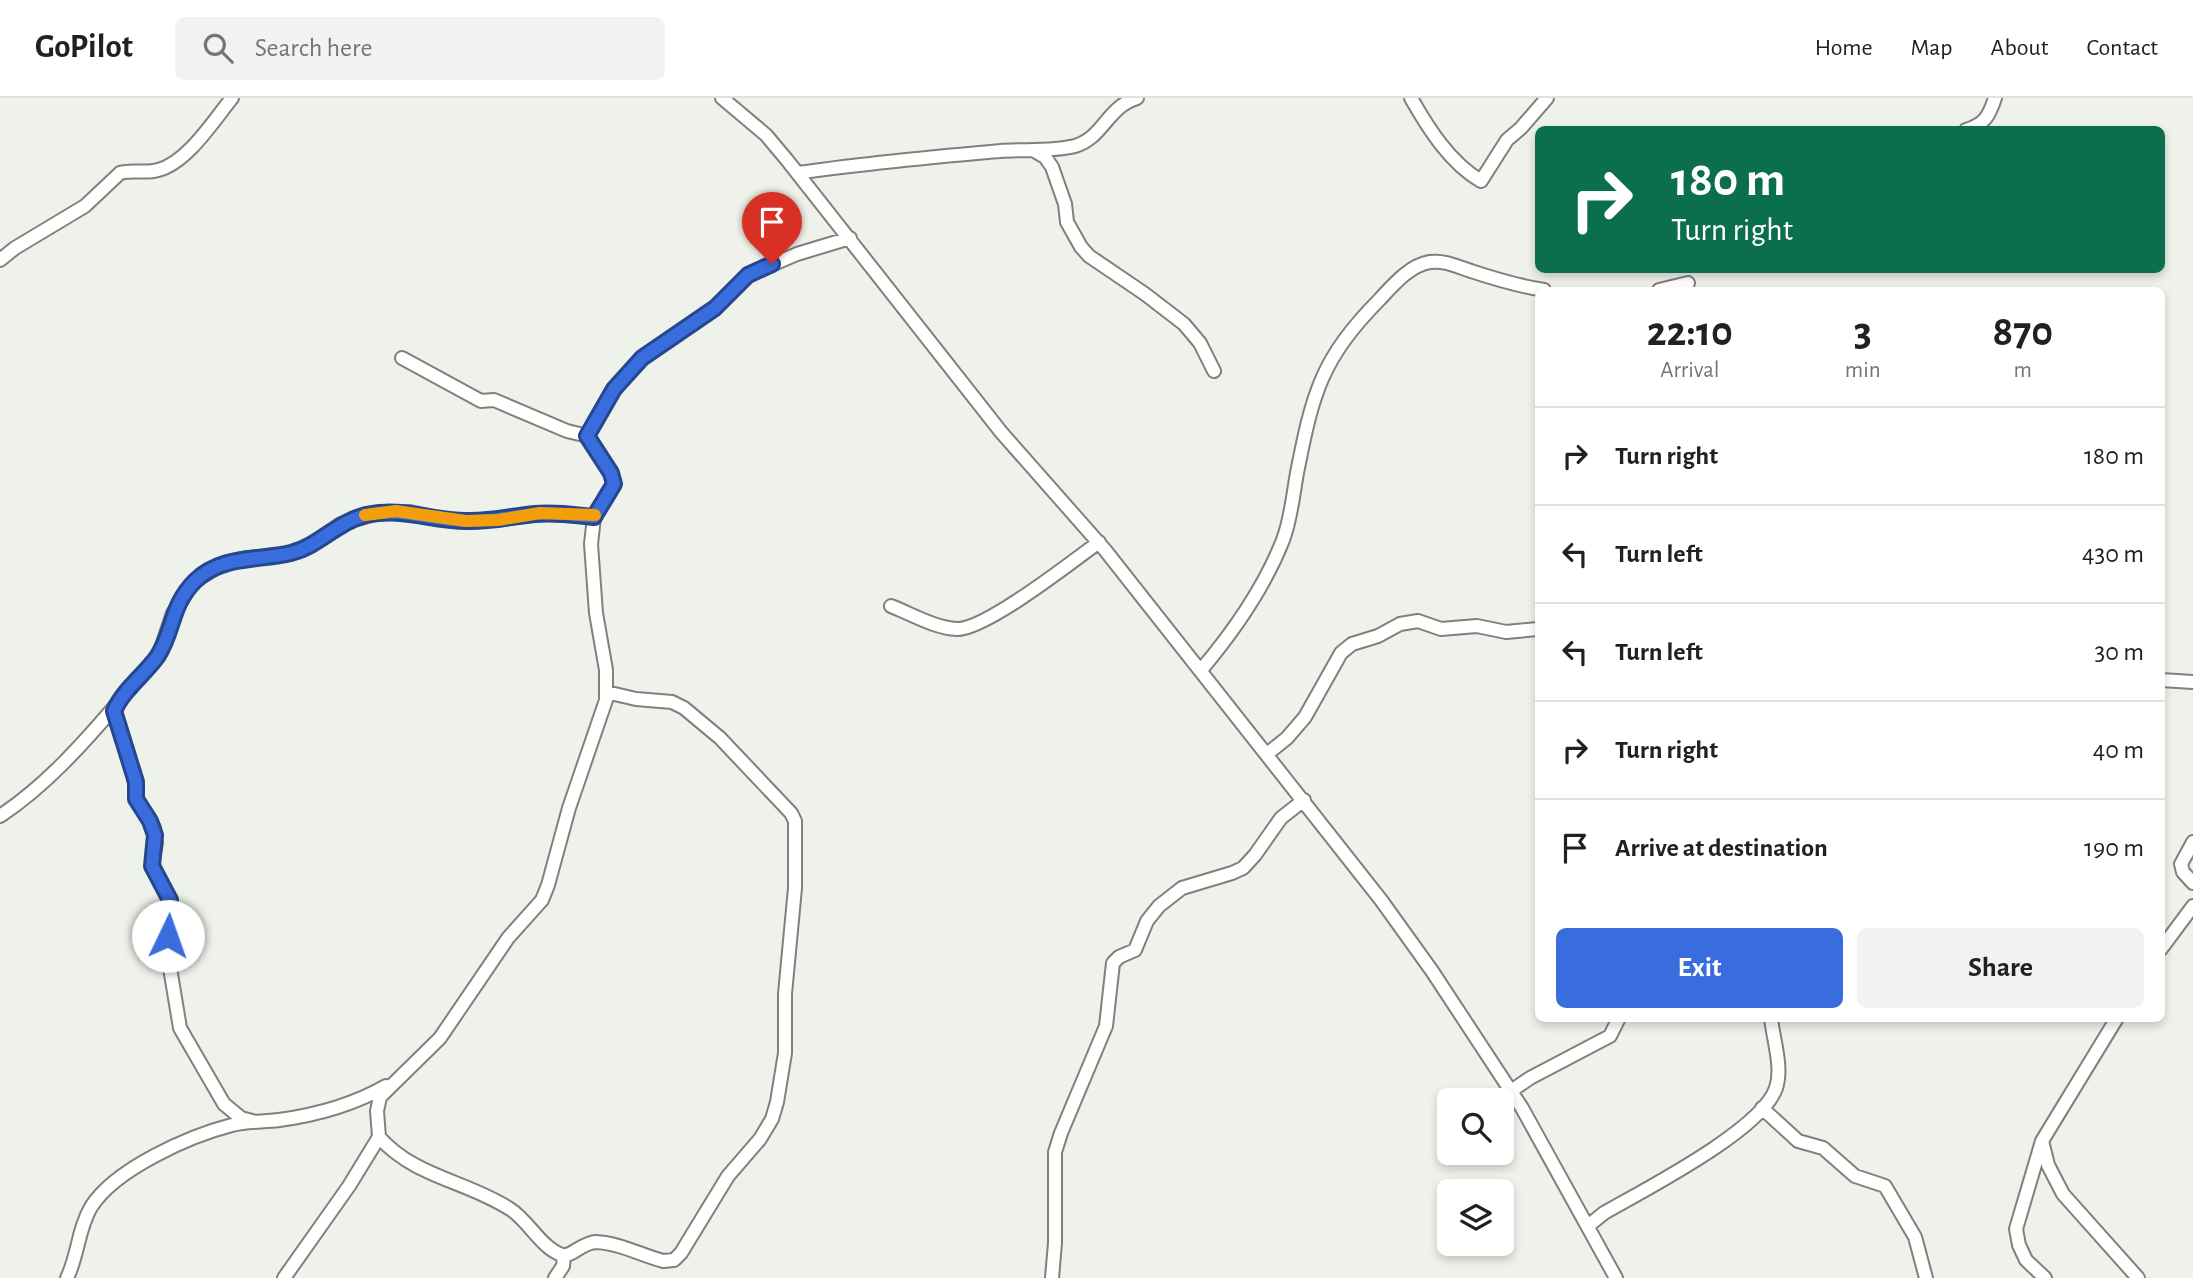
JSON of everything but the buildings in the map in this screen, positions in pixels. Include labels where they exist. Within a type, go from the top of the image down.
[{"type":"street","points":[[0,260],[85,206],[120,173],[128,170],[158,170],[179,160],[232,98]]},
{"type":"street","points":[[722,98],[766,135],[798,173],[1001,432],[1099,542],[1201,670],[1388,910],[1509,1088]]},
{"type":"street","points":[[798,173],[845,166],[1070,147],[1092,137],[1115,110],[1137,98]]},
{"type":"street","points":[[1411,98],[1425,123],[1449,152],[1463,168],[1481,181],[1507,140],[1547,98]]},
{"type":"street","points":[[1974,126],[1986,120],[1995,98]]},
{"type":"street","points":[[1029,149],[1045,157],[1052,167],[1062,193],[1067,222],[1081,247],[1089,256],[1184,324],[1200,343],[1214,371]]},
{"type":"street","points":[[587,436],[608,397],[631,369],[652,350],[715,308],[748,275],[797,254],[850,238]]},
{"type":"street","points":[[1201,670],[1221,646],[1268,574],[1284,539],[1312,400],[1333,354],[1359,320],[1407,274],[1429,262],[1447,263],[1535,288]]},
{"type":"street","points":[[284,1278],[349,1186],[379,1137],[378,1101],[392,1083],[440,1038],[456,1019],[508,939],[541,900],[548,886],[569,808],[606,692],[606,670],[591,562],[594,517],[614,484],[611,473],[587,436],[567,431],[494,400],[481,401],[402,358]]},
{"type":"street","points":[[0,816],[29,795],[117,704],[159,655],[173,613],[188,590],[196,580],[222,564],[304,549],[341,524],[380,512],[410,512],[446,520],[466,521],[498,520],[540,513],[594,517]]},
{"type":"street","points":[[891,606],[948,628],[967,628],[1005,608],[1099,542]]},
{"type":"street","points":[[1267,754],[1287,738],[1305,717],[1341,653],[1352,644],[1378,636],[1400,624],[1418,621],[1441,629],[1477,626],[1506,632],[1535,629]]},
{"type":"street","points":[[2165,680],[2193,682]]},
{"type":"street","points":[[564,1255],[586,1243],[598,1242],[663,1261],[677,1258],[694,1235],[728,1175],[761,1139],[772,1119],[785,1053],[785,994],[796,849],[796,829],[792,813],[720,738],[684,708],[672,702],[606,692]]},
{"type":"street","points":[[117,704],[115,718],[134,773],[136,799],[150,821],[155,835],[152,866],[170,900],[170,968],[180,1027],[224,1104],[242,1118],[252,1121]]},
{"type":"street","points":[[1052,1278],[1055,1253],[1055,1152],[1106,1027],[1113,963],[1137,948],[1147,921],[1159,906],[1182,888],[1242,868],[1255,855],[1281,818],[1304,800]]},
{"type":"street","points":[[2193,842],[2181,864],[2183,872],[2193,883]]},
{"type":"street","points":[[2165,944],[2193,906]]},
{"type":"street","points":[[1514,1089],[1610,1037],[1617,1022]]},
{"type":"street","points":[[1588,1226],[1604,1213],[1731,1137],[1762,1108],[1776,1088],[1777,1080],[1771,1022]]},
{"type":"street","points":[[2045,1278],[2026,1260],[2016,1229],[2042,1141],[2115,1022]]},
{"type":"street","points":[[67,1278],[85,1218],[103,1192],[140,1164],[208,1132],[252,1121],[278,1120],[317,1112],[357,1101],[392,1083]]},
{"type":"street","points":[[1514,1096],[1616,1278]]},
{"type":"street","points":[[1762,1108],[1798,1141],[1823,1148],[1855,1176],[1885,1186],[1915,1237],[1926,1278]]},
{"type":"street","points":[[379,1137],[411,1164],[514,1212],[543,1241],[564,1255]]},
{"type":"street","points":[[2042,1141],[2048,1165],[2063,1194],[2138,1278]]},
{"type":"street","points":[[555,1278],[564,1266],[564,1255]]},
{"type":"slow traffic","points":[[365,515],[396,511],[466,521],[498,520],[540,513],[595,515]]},
{"type":"route","points":[[168,936],[170,900],[152,866],[156,843],[154,828],[137,803],[134,773],[114,711],[159,655],[173,613],[196,580],[222,564],[304,549],[349,520],[380,512],[410,512],[446,520],[466,521],[498,520],[540,513],[594,517],[614,484],[611,473],[587,436],[608,397],[642,358],[715,308],[748,275],[772,264]]}]
